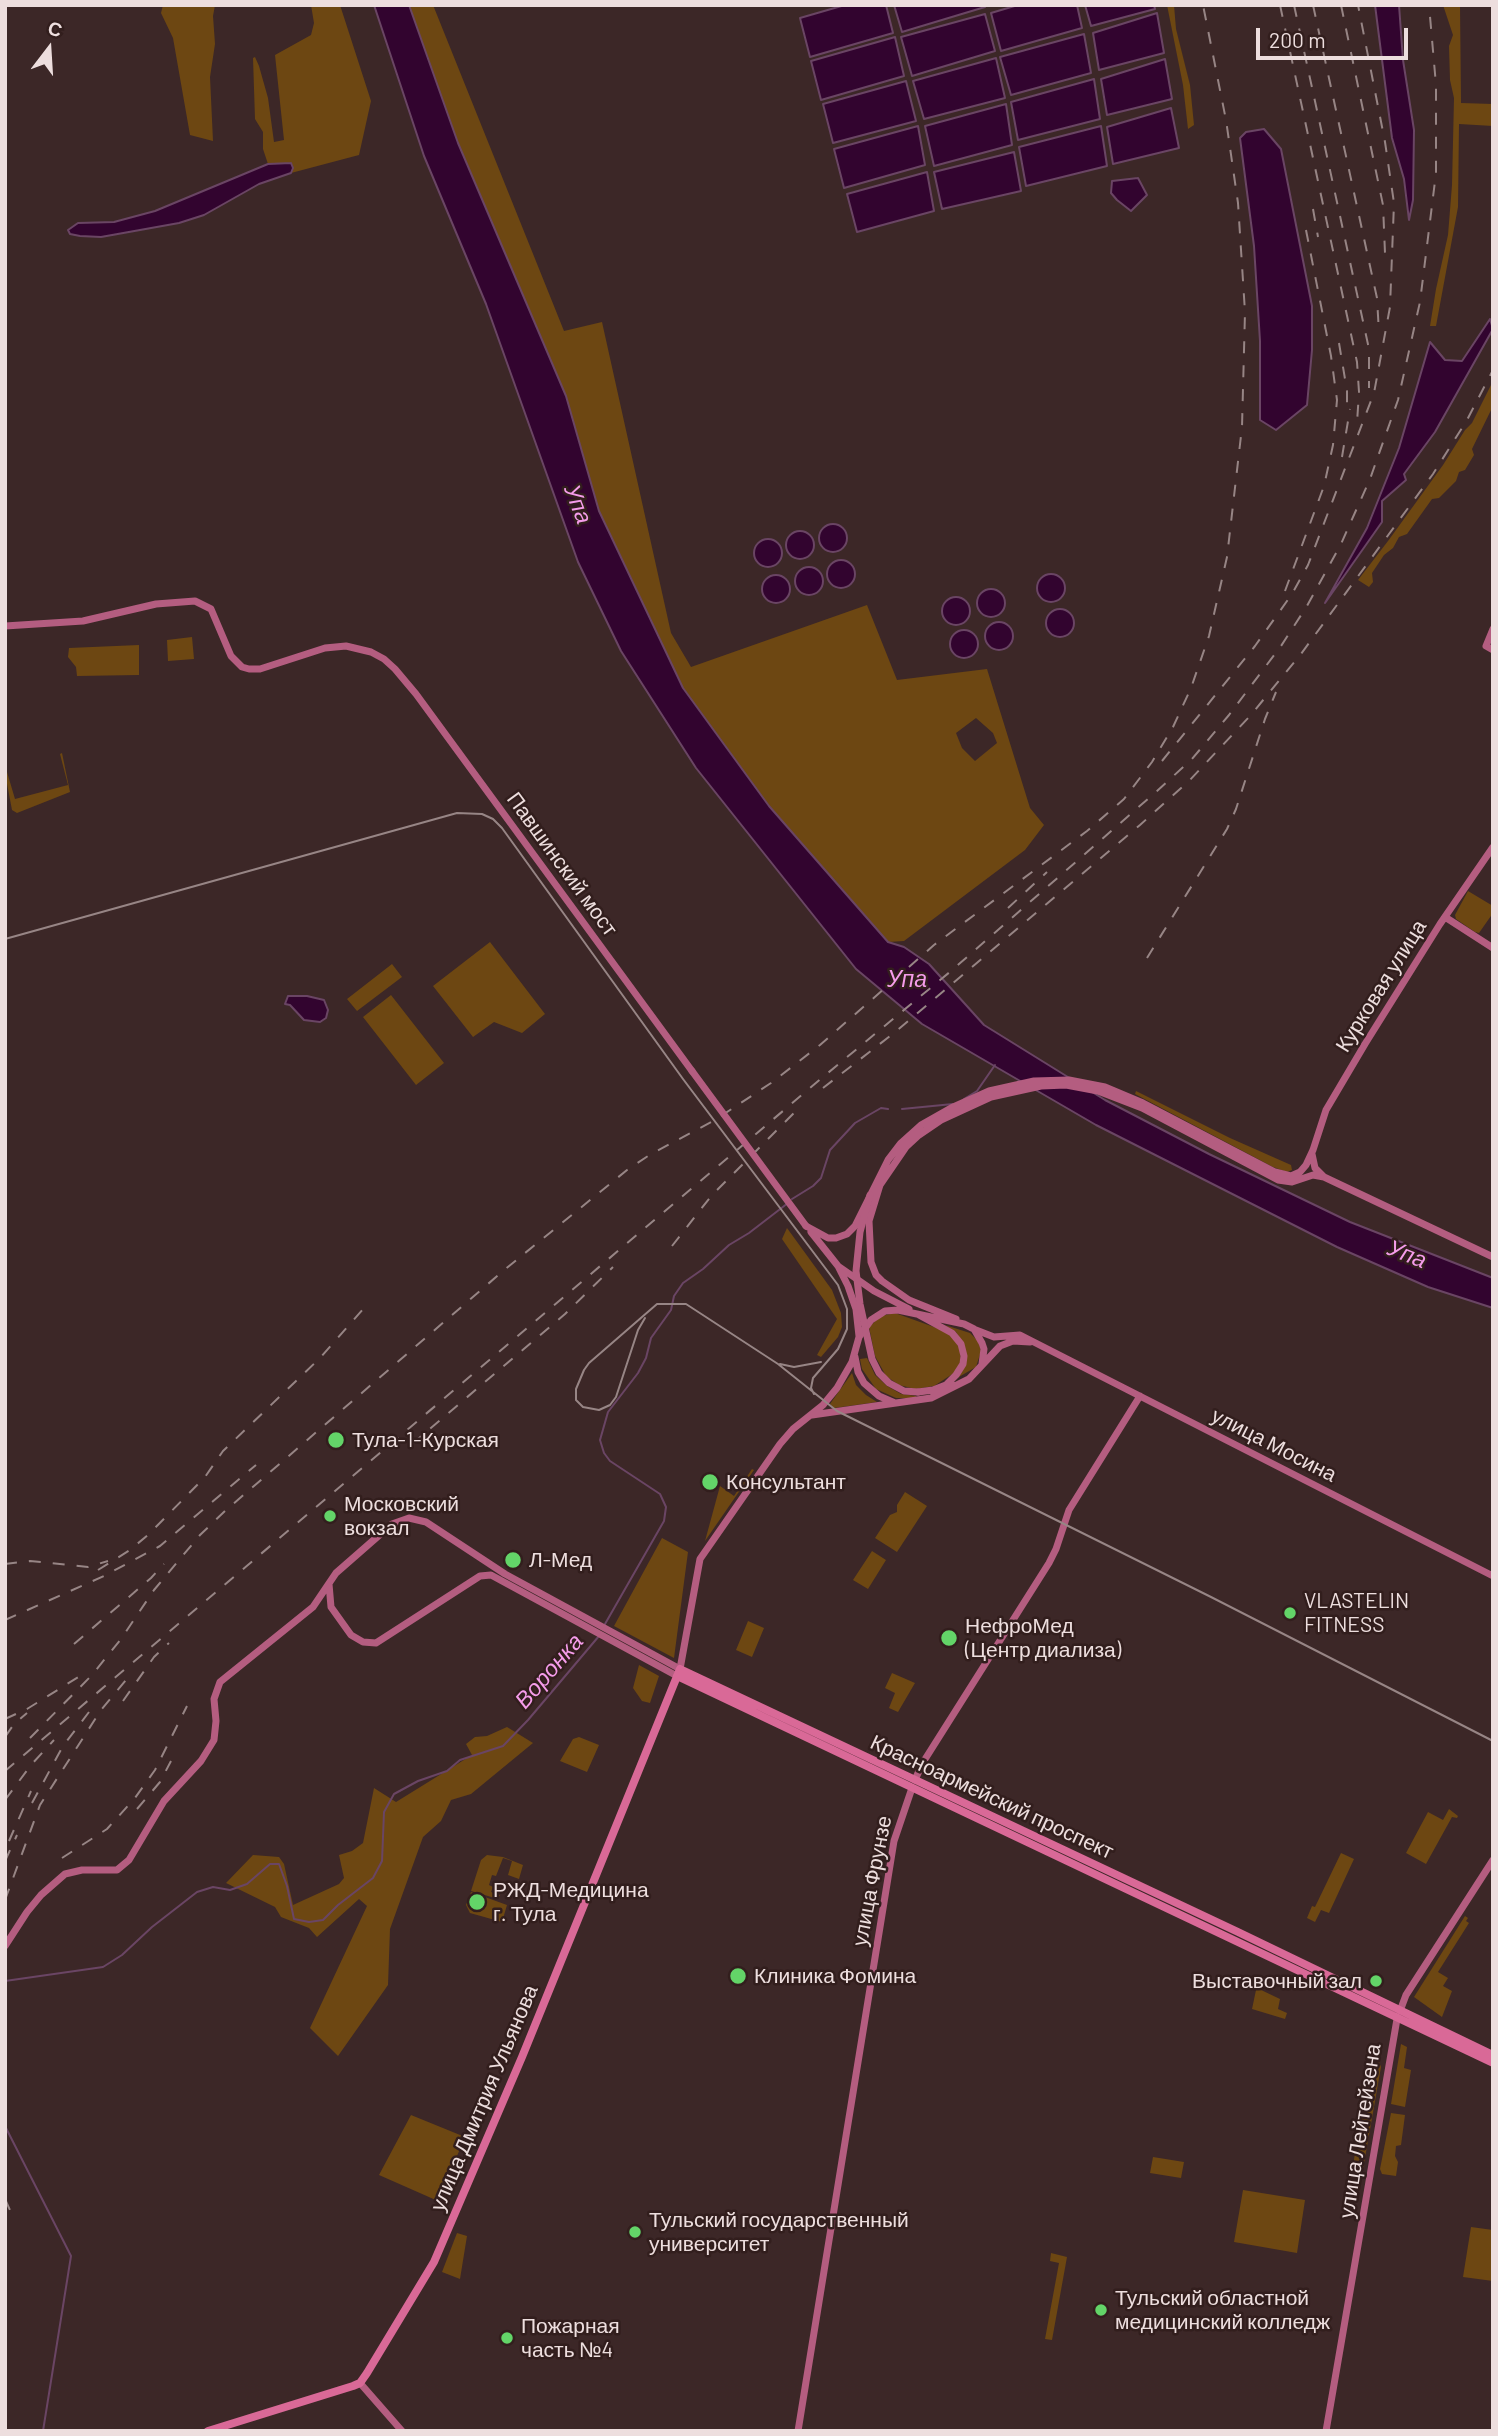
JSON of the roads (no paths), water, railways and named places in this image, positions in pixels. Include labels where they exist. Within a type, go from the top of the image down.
[{"type":"main road","name":"Павшинский мост","points":[[5,626],[83,621],[156,604],[195,601],[211,609],[231,656],[242,667],[260,669],[325,648],[346,646],[371,652],[390,664],[838,1266]]},
{"type":"main road","points":[[1489,648],[1493,629]]},
{"type":"main road","name":"Курковая улица","points":[[1143,1106],[1282,1174],[1291,1176],[1304,1168],[1326,1110],[1445,917],[1493,847]]},
{"type":"main road","points":[[1445,917],[1493,948]]},
{"type":"main road","points":[[806,1226],[821,1236],[836,1238],[849,1232],[888,1160],[911,1133],[951,1108],[989,1091],[1034,1081],[1069,1080],[1105,1087],[1278,1180],[1292,1182],[1312,1175],[1324,1177],[1493,1257]]},
{"type":"main road","points":[[1040,1345],[1020,1335],[988,1336],[887,1287],[876,1275],[871,1262],[869,1222],[880,1185],[900,1153],[919,1135],[948,1116],[991,1097],[1041,1086],[1066,1085],[1115,1096],[1143,1106]]},
{"type":"main road","points":[[1312,1150],[1314,1165],[1324,1177]]},
{"type":"main road","points":[[870,1195],[860,1232],[856,1271],[872,1359],[879,1373],[892,1386],[904,1391],[918,1392],[933,1390],[972,1376]]},
{"type":"main road","points":[[838,1266],[874,1291],[952,1333],[964,1353],[962,1364],[947,1384]]},
{"type":"main road","points":[[679,1672],[700,1559],[780,1444],[824,1404],[845,1377],[855,1354],[859,1336],[854,1301],[838,1266]]},
{"type":"main road","points":[[859,1336],[871,1320],[885,1311],[917,1313],[964,1324]]},
{"type":"main road","points":[[974,1329],[984,1349],[982,1364]]},
{"type":"main road","points":[[811,1415],[931,1398],[972,1376],[994,1350],[1008,1342],[1021,1341],[1040,1345]]},
{"type":"main road","name":"улица Мосина","points":[[1040,1345],[1493,1576]]},
{"type":"main road","points":[[855,1354],[856,1366],[864,1383],[879,1396],[895,1403]]},
{"type":"main road","name":"улица Фрунзе","points":[[797,2431],[894,1840],[922,1764],[1049,1563],[1069,1510],[1140,1396]]},
{"type":"main road","points":[[824,1404],[835,1412]]},
{"type":"main road","name":"Красноармейский проспект","points":[[5,1946],[41,1895],[65,1874],[82,1870],[117,1870],[129,1860],[164,1801],[201,1761],[214,1740],[214,1699],[220,1682],[313,1606],[336,1573],[376,1536],[401,1519],[418,1519],[581,1619],[679,1672],[1399,2015],[1493,2063]]},
{"type":"main road","points":[[330,1584],[331,1607],[351,1635],[363,1642],[376,1643],[480,1576],[482,1558]]},
{"type":"main road","name":"Красноармейский проспект","points":[[480,1576],[491,1575],[581,1619]]},
{"type":"main road","points":[[313,1606],[331,1607]]},
{"type":"main road","name":"улица Дмитрия Ульянова","points":[[360,2383],[434,2262],[527,2045],[679,1672]]},
{"type":"main road","name":"улица Лейтейзена","points":[[1326,2431],[1399,2015],[1406,1995],[1493,1860]]},
{"type":"main road","name":"Красноармейский проспект","points":[[1399,2015],[1493,2055]]},
{"type":"main road","points":[[208,2431],[360,2383],[402,2431]]},
{"type":"water","name":"Упа","points":[[374,5],[409,5],[458,143],[566,396],[599,511],[683,688],[769,806],[888,942],[904,947],[929,964],[984,1025],[1105,1100],[1209,1154],[1350,1222],[1493,1278],[1493,1308],[1428,1287],[1337,1247],[1096,1125],[922,1024],[856,969],[696,768],[621,651],[578,562],[486,304],[424,156]]},
{"type":"water","points":[[845,5],[886,5],[893,33],[810,57],[800,18]]},
{"type":"water","points":[[894,5],[984,5],[985,7],[902,32]]},
{"type":"water","points":[[1018,5],[1077,5],[1082,28],[1001,51],[991,13]]},
{"type":"water","points":[[1085,5],[1154,5],[1155,9],[1091,26]]},
{"type":"water","points":[[1375,5],[1399,5],[1403,60],[1414,130],[1413,200],[1409,220],[1404,179],[1392,138]]},
{"type":"water","points":[[1157,13],[1164,53],[1099,70],[1093,33]]},
{"type":"water","points":[[985,14],[995,51],[912,76],[901,37]]},
{"type":"water","points":[[1084,34],[1091,73],[1011,95],[1000,57]]},
{"type":"water","points":[[895,37],[904,76],[821,100],[811,61]]},
{"type":"water","points":[[996,58],[1005,98],[924,119],[913,81]]},
{"type":"water","points":[[1165,59],[1172,99],[1107,115],[1101,79]]},
{"type":"water","points":[[1094,79],[1100,119],[1018,140],[1011,102]]},
{"type":"water","points":[[906,81],[916,121],[833,143],[823,104]]},
{"type":"water","points":[[1006,104],[1012,145],[934,166],[925,126]]},
{"type":"water","points":[[1171,108],[1179,148],[1113,164],[1107,127]]},
{"type":"water","points":[[918,126],[925,165],[844,188],[834,149]]},
{"type":"water","points":[[1101,126],[1107,166],[1026,186],[1019,147]]},
{"type":"water","points":[[1264,129],[1281,149],[1312,306],[1312,350],[1307,405],[1276,430],[1260,420],[1260,341],[1254,246],[1240,138],[1246,132]]},
{"type":"water","points":[[1014,152],[1021,191],[942,209],[934,172]]},
{"type":"water","points":[[291,163],[291,173],[259,184],[204,215],[179,223],[101,237],[70,234],[68,230],[78,223],[114,222],[155,211],[268,164]]},
{"type":"water","points":[[927,172],[934,211],[857,232],[847,194]]},
{"type":"water","points":[[1138,178],[1147,195],[1131,211],[1111,193],[1112,181]]},
{"type":"water","points":[[1490,319],[1493,329],[1435,432],[1404,474],[1406,480],[1382,501],[1382,522],[1325,603],[1367,528],[1399,448],[1430,342],[1445,360],[1462,361]]},
{"type":"water","points":[[833,524],[843,528],[847,538],[843,548],[833,552],[823,548],[819,538],[823,528]]},
{"type":"water","points":[[800,531],[810,535],[814,545],[810,555],[800,559],[790,555],[786,545],[790,535]]},
{"type":"water","points":[[768,539],[778,543],[782,553],[778,563],[768,567],[758,563],[754,553],[758,543]]},
{"type":"water","points":[[841,560],[851,564],[855,574],[851,584],[841,588],[831,584],[827,574],[831,564]]},
{"type":"water","points":[[809,567],[819,571],[823,581],[819,591],[809,595],[799,591],[795,581],[799,571]]},
{"type":"water","points":[[1051,574],[1061,578],[1065,588],[1061,598],[1051,602],[1041,598],[1037,588],[1041,578]]},
{"type":"water","points":[[776,575],[786,579],[790,589],[786,599],[776,603],[766,599],[762,589],[766,579]]},
{"type":"water","points":[[991,589],[1001,593],[1005,603],[1001,613],[991,617],[981,613],[977,603],[981,593]]},
{"type":"water","points":[[956,597],[966,601],[970,611],[966,621],[956,625],[946,621],[942,611],[946,601]]},
{"type":"water","points":[[1060,609],[1070,613],[1074,623],[1070,633],[1060,637],[1050,633],[1046,623],[1050,613]]},
{"type":"water","points":[[999,622],[1009,626],[1013,636],[1009,646],[999,650],[989,646],[985,636],[989,626]]},
{"type":"water","points":[[964,630],[974,634],[978,644],[974,654],[964,658],[954,654],[950,644],[954,634]]},
{"type":"water","points":[[288,996],[324,1000],[328,1010],[326,1018],[320,1022],[304,1020],[290,1005],[285,1004]]},
{"type":"waterway","name":"Воронка","points":[[964,1099],[977,1091],[995,1065]]},
{"type":"waterway","name":"Воронка","points":[[902,1109],[953,1104]]},
{"type":"waterway","name":"Воронка","points":[[792,1199],[821,1178],[830,1150],[855,1123],[881,1108],[888,1109]]},
{"type":"waterway","name":"Воронка","points":[[605,1624],[664,1521],[666,1507],[660,1494],[610,1461],[604,1453],[600,1440],[608,1412],[638,1373],[646,1358],[651,1338],[671,1310],[674,1296],[683,1283],[729,1245],[788,1203]]},
{"type":"waterway","name":"Воронка","points":[[5,1981],[103,1967],[122,1955],[152,1927],[197,1892],[213,1887],[230,1890],[247,1884],[270,1864],[279,1864],[294,1919],[309,1922],[323,1920],[373,1878],[382,1861],[384,1812],[394,1794],[418,1781],[447,1771],[460,1760],[503,1746],[599,1636]]},
{"type":"waterway","points":[[5,2126],[71,2256],[43,2431]]},
{"type":"tram line","points":[[5,939],[457,813],[482,814],[493,819],[838,1285],[847,1309],[847,1329],[838,1349],[813,1378],[811,1388],[814,1394]]},
{"type":"tram line","points":[[645,1318],[638,1330],[616,1397],[610,1405],[599,1410],[583,1407],[576,1400],[576,1389],[589,1363],[657,1304],[686,1304],[778,1364],[837,1411],[1493,1741]]},
{"type":"tram line","points":[[780,1364],[794,1367],[821,1362]]},
{"type":"railway","points":[[30,1738],[92,1675],[121,1639],[154,1590],[200,1535],[225,1511],[503,1271],[627,1170],[715,1120],[771,1083],[820,1045],[934,945],[1087,831],[1124,799],[1152,762],[1173,727],[1191,688],[1209,636],[1227,557],[1242,427],[1245,312],[1238,203],[1226,120],[1203,5]]},
{"type":"railway","points":[[1280,5],[1357,362],[1357,423]]},
{"type":"railway","points":[[1294,5],[1369,349],[1369,388]]},
{"type":"railway","points":[[1313,5],[1377,298],[1379,333]]},
{"type":"railway","points":[[1341,5],[1383,205],[1385,253]]},
{"type":"railway","points":[[1162,761],[1255,646],[1292,594],[1308,565],[1374,393],[1390,307],[1394,203],[1358,5]]},
{"type":"railway","points":[[5,1771],[951,971],[1192,759],[1229,715],[1281,646],[1307,606],[1341,544],[1370,479],[1398,400],[1420,302],[1436,173],[1436,85],[1429,5]]},
{"type":"railway","points":[[1313,209],[1318,237]]},
{"type":"railway","points":[[1285,591],[1324,486],[1333,445],[1337,400],[1304,220]]},
{"type":"railway","points":[[1339,343],[1347,391],[1347,412]]},
{"type":"railway","points":[[823,1088],[894,1033],[1140,825],[1189,781],[1250,716],[1301,654],[1433,474],[1467,420],[1493,370]]},
{"type":"railway","points":[[1342,457],[1350,409]]},
{"type":"railway","points":[[1147,958],[1227,829],[1276,692]]},
{"type":"railway","points":[[1008,908],[1047,872]]},
{"type":"railway","points":[[672,1246],[712,1195],[800,1107]]},
{"type":"railway","points":[[412,1444],[565,1314],[613,1267]]},
{"type":"railway","points":[[98,1570],[130,1550],[149,1534],[205,1477],[223,1451],[320,1358],[364,1308]]},
{"type":"railway","points":[[5,1620],[104,1576],[160,1546],[256,1465]]},
{"type":"railway","points":[[5,1564],[30,1561],[88,1567],[108,1561]]},
{"type":"railway","points":[[74,1644],[164,1564]]},
{"type":"railway","points":[[123,1701],[154,1657],[169,1643]]},
{"type":"railway","points":[[5,1719],[27,1709],[88,1671]]},
{"type":"railway","points":[[5,1900],[40,1805],[101,1710],[126,1680]]},
{"type":"railway","points":[[62,1858],[107,1829],[135,1798],[155,1770],[187,1706]]},
{"type":"railway","points":[[32,1803],[63,1746],[89,1712]]},
{"type":"railway","points":[[5,1737],[14,1724],[27,1713]]},
{"type":"railway","points":[[5,1800],[54,1740]]},
{"type":"railway","points":[[137,1809],[160,1782],[171,1761]]},
{"type":"railway","points":[[9,1841],[31,1791]]},
{"type":"railway","points":[[5,1861],[17,1835]]},
{"type":"railway","points":[[5,2199],[13,2217]]},
{"type":"place","name":"Тула-1-Курская","points":[[336,1440]]},
{"type":"place","name":"Консультант","points":[[710,1482]]},
{"type":"place","name":"Московский вокзал","points":[[330,1516]]},
{"type":"place","name":"Л-Мед","points":[[513,1560]]},
{"type":"place","name":"VLASTELIN FITNESS","points":[[1290,1613]]},
{"type":"place","name":"НефроМед (Центр диализа)","points":[[949,1638]]},
{"type":"place","name":"РЖД-Медицина г. Тула","points":[[477,1902]]},
{"type":"place","name":"Клиника Фомина","points":[[738,1976]]},
{"type":"place","name":"Выставочный зал","points":[[1376,1981]]},
{"type":"place","name":"Тульский государственный университет","points":[[635,2232]]},
{"type":"place","name":"Тульский областной медицинский колледж","points":[[1101,2310]]},
{"type":"place","name":"Пожарная часть №4","points":[[507,2338]]}]
